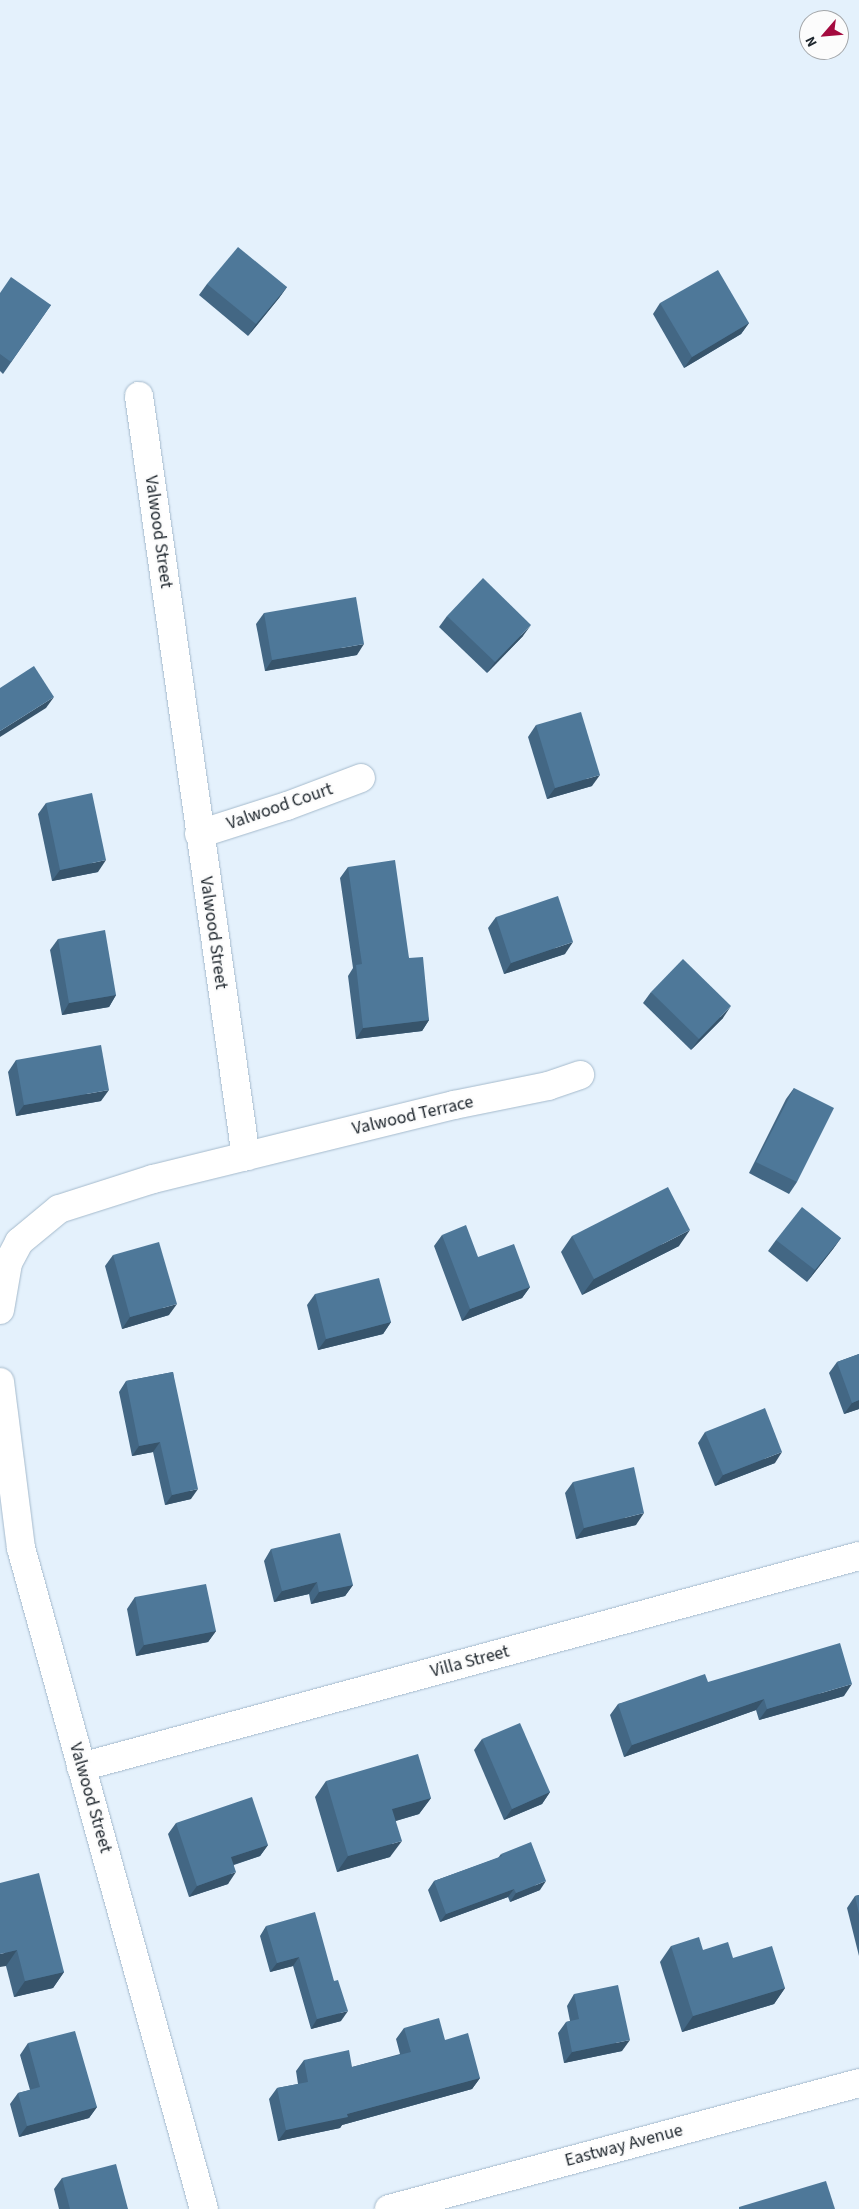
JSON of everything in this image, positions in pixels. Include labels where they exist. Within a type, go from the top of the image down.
[{"type":"street","name":"Valwood Street","points":[[139,396],[199,834],[246,1157]]},
{"type":"street","name":"Valwood Court","points":[[199,834],[287,806],[361,778]]},
{"type":"street","name":"Valwood Terrace","points":[[246,1157],[454,1105],[548,1086],[580,1075]]},
{"type":"street","points":[[0,1310],[8,1263],[19,1242],[59,1209],[153,1178],[246,1157]]},
{"type":"street","name":"Valwood Street","points":[[0,1382],[21,1548],[204,2209]]},
{"type":"street","name":"Villa Street","points":[[81,1767],[859,1556]]},
{"type":"street","name":"Eastway Avenue","points":[[389,2209],[859,2082]]},
{"type":"building","points":[[238,247],[287,287],[256,324],[207,284]]},
{"type":"building","points":[[718,270],[749,323],[692,357],[660,303]]},
{"type":"building","points":[[11,277],[51,305],[11,362],[0,354],[0,293]]},
{"type":"building","points":[[483,578],[531,625],[495,662],[447,616]]},
{"type":"building","points":[[356,597],[364,644],[272,660],[264,613]]},
{"type":"building","points":[[34,666],[54,697],[0,731],[0,688]]},
{"type":"building","points":[[581,712],[600,775],[555,788],[536,725]]},
{"type":"building","points":[[92,793],[106,860],[60,870],[46,803]]},
{"type":"building","points":[[395,860],[409,958],[423,957],[429,1020],[363,1028],[356,965],[362,964],[348,867]]},
{"type":"building","points":[[558,896],[573,942],[511,963],[496,917]]},
{"type":"building","points":[[105,930],[116,995],[69,1003],[58,939]]},
{"type":"building","points":[[683,959],[731,1006],[699,1039],[651,992]]},
{"type":"building","points":[[101,1045],[109,1090],[24,1105],[16,1060]]},
{"type":"building","points":[[794,1088],[834,1108],[797,1182],[756,1162]]},
{"type":"building","points":[[668,1187],[690,1230],[594,1279],[572,1236]]},
{"type":"building","points":[[802,1207],[841,1238],[815,1270],[776,1240]]},
{"type":"building","points":[[466,1225],[478,1257],[514,1244],[530,1287],[470,1309],[442,1235]]},
{"type":"building","points":[[159,1242],[177,1304],[130,1317],[113,1255]]},
{"type":"building","points":[[379,1278],[391,1322],[326,1339],[315,1294]]},
{"type":"building","points":[[859,1354],[859,1400],[852,1403],[837,1362]]},
{"type":"building","points":[[173,1372],[198,1489],[172,1495],[160,1442],[139,1446],[126,1381]]},
{"type":"building","points":[[765,1408],[782,1452],[723,1475],[705,1432]]},
{"type":"building","points":[[634,1467],[644,1513],[584,1528],[573,1482]]},
{"type":"building","points":[[340,1533],[353,1585],[319,1592],[317,1582],[282,1591],[271,1549]]},
{"type":"building","points":[[206,1584],[216,1631],[144,1645],[135,1597]]},
{"type":"building","points":[[840,1643],[852,1684],[767,1709],[764,1699],[632,1745],[618,1704],[705,1674],[708,1682]]},
{"type":"building","points":[[520,1723],[550,1792],[512,1809],[482,1739]]},
{"type":"building","points":[[418,1754],[431,1798],[392,1809],[402,1841],[348,1856],[326,1781]]},
{"type":"building","points":[[252,1797],[268,1845],[231,1857],[236,1872],[197,1886],[176,1823]]},
{"type":"building","points":[[531,1842],[546,1881],[516,1893],[514,1889],[446,1914],[434,1881],[502,1856],[501,1854]]},
{"type":"building","points":[[39,1873],[64,1972],[25,1981],[17,1950],[0,1954],[0,1883]]},
{"type":"building","points":[[859,1895],[859,1914],[855,1896]]},
{"type":"building","points":[[315,1912],[334,1981],[338,1980],[348,2011],[317,2019],[299,1957],[277,1963],[266,1926]]},
{"type":"building","points":[[699,1937],[703,1950],[728,1942],[733,1958],[772,1946],[785,1988],[693,2016],[671,1946]]},
{"type":"building","points":[[618,1985],[630,2040],[572,2052],[566,2022],[579,2019],[574,1994]]},
{"type":"building","points":[[439,2018],[445,2040],[468,2033],[480,2078],[347,2114],[348,2117],[286,2130],[277,2088],[308,2082],[304,2060],[349,2050],[352,2067],[411,2052],[404,2028]]},
{"type":"building","points":[[75,2031],[97,2107],[27,2126],[18,2093],[40,2087],[28,2043]]},
{"type":"building","points":[[116,2164],[128,2209],[70,2209],[62,2178]]},
{"type":"building","points":[[826,2181],[835,2209],[739,2209],[739,2207]]}]
